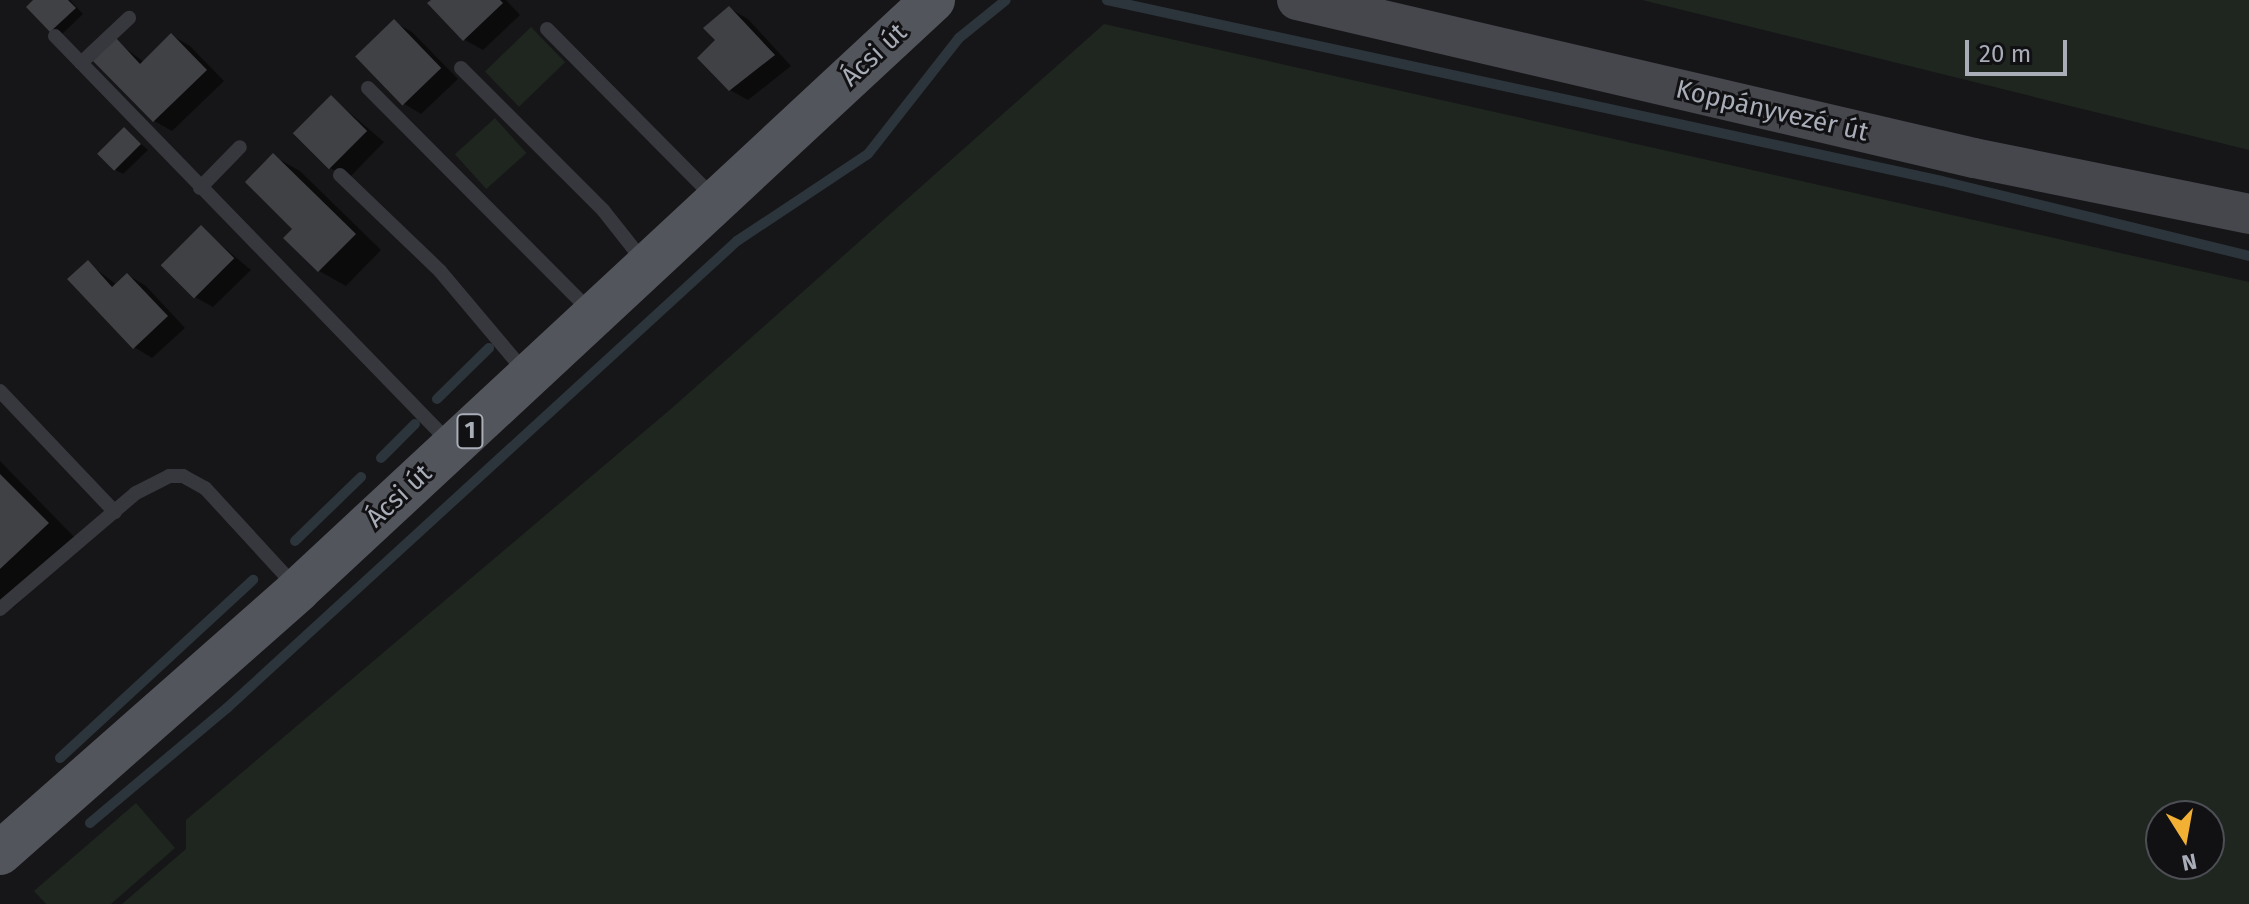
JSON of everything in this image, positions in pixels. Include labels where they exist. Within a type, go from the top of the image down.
[{"type":"main road","name":"Ácsi út","points":[[0,853],[298,590],[933,0]]},
{"type":"street","name":"Koppányvezér út","points":[[1297,0],[1974,158],[2249,214]]},
{"type":"lane","points":[[81,63],[129,18]]},
{"type":"lane","points":[[547,29],[682,160],[716,201]]},
{"type":"lane","points":[[55,36],[453,446]]},
{"type":"lane","points":[[461,68],[603,210],[647,265]]},
{"type":"lane","points":[[368,88],[594,315]]},
{"type":"lane","points":[[200,188],[240,147]]},
{"type":"lane","points":[[340,175],[440,271],[529,376]]},
{"type":"lane","points":[[0,391],[115,512]]},
{"type":"lane","points":[[0,609],[155,481],[194,479],[298,590]]},
{"type":"shaded area","points":[[1642,0],[2249,0],[2249,150]]},
{"type":"shaded area","points":[[1104,24],[2249,282],[2249,904],[122,904],[186,849],[186,820],[672,408]]},
{"type":"shaded area","points":[[531,27],[565,62],[519,107],[485,71]]},
{"type":"shaded area","points":[[495,118],[526,153],[486,189],[455,154]]},
{"type":"shaded area","points":[[136,803],[175,848],[111,904],[46,904],[34,891]]},
{"type":"building","points":[[33,0],[68,0],[76,8],[50,32],[26,7]]},
{"type":"building","points":[[431,0],[500,0],[503,3],[463,41],[427,3]]},
{"type":"building","points":[[729,6],[775,55],[729,91],[697,58],[715,40],[703,28]]},
{"type":"building","points":[[394,19],[441,68],[402,105],[355,57]]},
{"type":"building","points":[[171,33],[207,70],[153,122],[93,61],[116,38],[140,64]]},
{"type":"building","points":[[331,95],[367,131],[329,169],[293,133]]},
{"type":"building","points":[[124,127],[141,144],[114,171],[97,154]]},
{"type":"building","points":[[273,153],[356,234],[318,272],[283,238],[292,229],[245,182]]},
{"type":"building","points":[[201,225],[234,258],[194,299],[161,265]]},
{"type":"building","points":[[88,260],[112,287],[127,273],[168,316],[133,349],[67,279]]},
{"type":"building","points":[[0,474],[49,523],[0,569]]},
{"type":"waterway","points":[[90,823],[227,708],[737,241],[868,154],[959,38],[1006,0]]},
{"type":"waterway","points":[[1107,0],[1942,181],[2249,256]]},
{"type":"waterway","points":[[437,399],[489,348]]},
{"type":"waterway","points":[[381,458],[415,424]]},
{"type":"waterway","points":[[295,541],[361,477]]},
{"type":"waterway","points":[[60,758],[253,580]]}]
